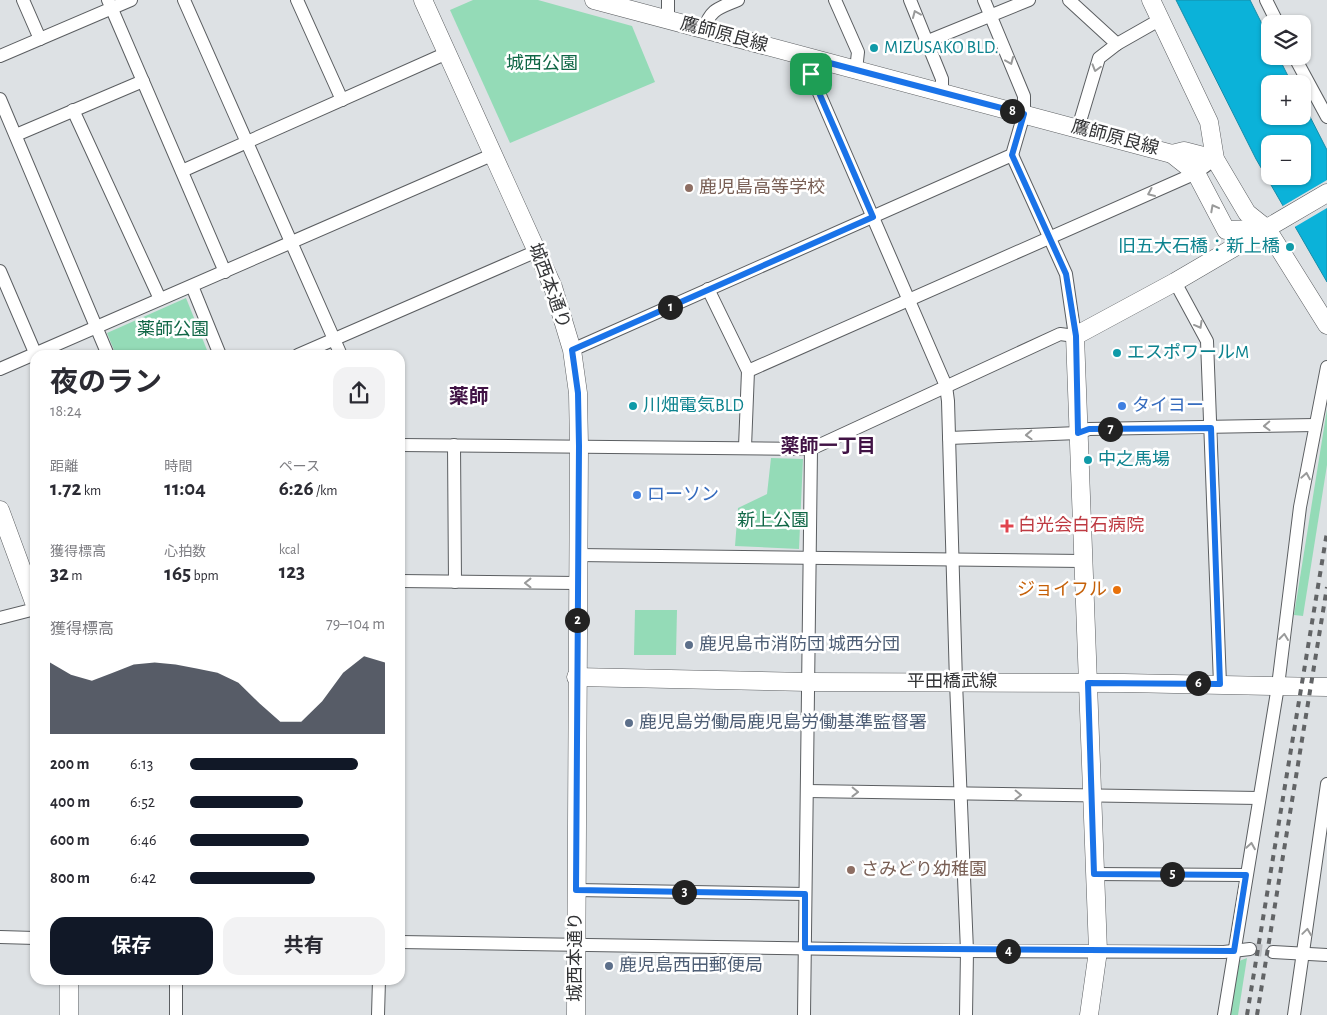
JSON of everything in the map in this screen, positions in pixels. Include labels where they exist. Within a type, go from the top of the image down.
[{"type":"street","points":[[23,0],[40,39]]},
{"type":"street","points":[[0,56],[40,39],[110,4],[131,0]]},
{"type":"street","points":[[184,0],[339,350]]},
{"type":"street","points":[[297,0],[342,100]]},
{"type":"street","name":"城西本通り","points":[[423,0],[553,288],[572,350],[578,393],[579,446],[576,676],[576,1015]]},
{"type":"street","name":"鷹師原良線","points":[[594,0],[1172,154],[1196,173],[1226,230]]},
{"type":"street","points":[[668,0],[668,20]]},
{"type":"street","points":[[704,30],[708,17],[718,8],[738,0]]},
{"type":"street","points":[[835,0],[858,52],[856,70]]},
{"type":"street","points":[[910,0],[942,79],[942,93]]},
{"type":"street","points":[[984,0],[1024,96],[1024,114],[1012,155],[1066,274],[1076,336],[1098,951],[1089,1015]]},
{"type":"street","points":[[928,41],[1030,0]]},
{"type":"street","points":[[1069,0],[1116,44]]},
{"type":"street","points":[[1151,0],[1209,122],[1215,159],[1247,213],[1273,226],[1327,325]]},
{"type":"street","points":[[1266,0],[1274,15]]},
{"type":"street","points":[[110,4],[225,272]]},
{"type":"street","points":[[1078,128],[1099,58],[1116,44],[1160,19]]},
{"type":"street","points":[[182,172],[247,141],[447,53]]},
{"type":"street","points":[[803,56],[946,386],[967,951],[966,1015]]},
{"type":"street","points":[[1300,65],[1322,97],[1327,117]]},
{"type":"street","points":[[16,135],[143,81]]},
{"type":"street","points":[[0,99],[106,350]]},
{"type":"street","points":[[73,110],[160,299]]},
{"type":"street","name":"鷹師原良線","points":[[1172,154],[1184,151],[1215,159]]},
{"type":"street","points":[[44,350],[494,154]]},
{"type":"street","points":[[572,350],[1012,155]]},
{"type":"street","points":[[748,370],[1196,173],[1215,159]]},
{"type":"street","points":[[405,444],[811,449],[1060,334],[1076,336],[1175,282],[1327,193]]},
{"type":"street","points":[[1220,256],[1226,230],[1273,226]]},
{"type":"street","points":[[310,350],[537,251]]},
{"type":"street","points":[[0,272],[33,350]]},
{"type":"street","points":[[1175,282],[1207,340],[1220,684]]},
{"type":"street","points":[[192,286],[218,350]]},
{"type":"street","points":[[708,289],[748,370],[745,447]]},
{"type":"street","points":[[0,369],[30,356]]},
{"type":"street","points":[[1224,1015],[1278,686],[1300,508],[1327,367]]},
{"type":"street","points":[[949,438],[1078,433],[1089,429],[1315,425]]},
{"type":"street","points":[[454,445],[455,582]]},
{"type":"street","points":[[804,1015],[811,449]]},
{"type":"street","points":[[0,510],[30,591]]},
{"type":"street","points":[[577,555],[1083,560]]},
{"type":"street","points":[[405,581],[577,583]]},
{"type":"street","points":[[0,618],[30,610]]},
{"type":"street","name":"平田橋武線","points":[[576,676],[808,682],[1327,686]]},
{"type":"street","points":[[1294,1015],[1304,956],[1327,784]]},
{"type":"street","points":[[806,791],[1259,798]]},
{"type":"street","points":[[1094,874],[1246,875]]},
{"type":"street","points":[[576,890],[805,894]]},
{"type":"street","points":[[0,937],[30,938]]},
{"type":"street","points":[[405,942],[967,951],[1234,951],[1250,949]]},
{"type":"street","points":[[1273,952],[1304,956],[1327,955]]},
{"type":"street","points":[[69,985],[69,1015]]},
{"type":"street","points":[[176,985],[176,1015]]},
{"type":"street","points":[[378,985],[378,1015]]},
{"type":"green space","name":"城西公園","points":[[473,0],[538,0],[632,26],[655,82],[510,143],[450,10]]},
{"type":"green space","name":"薬師公園","points":[[186,298],[207,350],[114,350],[107,333]]},
{"type":"green space","points":[[1327,409],[1327,465],[1303,616],[1294,615]]},
{"type":"green space","name":"新上公園","points":[[771,458],[803,459],[799,549],[735,546],[738,508],[767,494]]},
{"type":"green space","points":[[635,610],[677,610],[676,655],[634,655]]},
{"type":"green space","points":[[1247,958],[1238,1015],[1230,1015],[1239,961]]},
{"type":"water","points":[[1176,0],[1250,0],[1261,22],[1261,65],[1282,65],[1288,75],[1261,75],[1261,125],[1311,125],[1311,119],[1327,150],[1327,282],[1271,185],[1311,185],[1311,135],[1261,135],[1261,168]]},
{"type":"pier","points":[[1327,180],[1327,208],[1293,228],[1281,207]]},
{"type":"tunnel","points":[[1250,949],[1273,952]]},
{"type":"railway","points":[[1247,1015],[1327,532]]},
{"type":"railway","points":[[1257,1015],[1327,587]]},
{"type":"place","name":"MIZUSAKO BLD.","points":[[874,48]]},
{"type":"place","name":"鹿児島高等学校","points":[[689,188]]},
{"type":"place","name":"旧五大石橋：新上橋","points":[[1290,247]]},
{"type":"place","name":"エスポワールM","points":[[1117,353]]},
{"type":"place","name":"川畑電気BLD","points":[[633,406]]},
{"type":"place","name":"タイヨー","points":[[1122,406]]},
{"type":"place","name":"中之馬場","points":[[1088,460]]},
{"type":"place","name":"ローソン","points":[[637,495]]},
{"type":"place","name":"白光会白石病院","points":[[1007,526]]},
{"type":"place","name":"ジョイフル","points":[[1117,590]]},
{"type":"place","name":"鹿児島市消防団 城西分団","points":[[689,645]]},
{"type":"place","name":"鹿児島労働局鹿児島労働基準監督署","points":[[629,723]]},
{"type":"place","name":"さみどり幼稚園","points":[[851,870]]},
{"type":"place","name":"鹿児島西田郵便局","points":[[609,966]]},
{"type":"district","name":"薬師","points":[[469,397]]},
{"type":"district","name":"薬師一丁目","points":[[828,446]]},
{"type":"route","points":[[803,56],[1024,114],[1012,155],[1066,274],[1076,336],[1075,365],[1078,433],[1089,429],[1211,428],[1220,684],[1088,683],[1094,874],[1246,875],[1234,951],[967,951],[805,948],[805,894],[576,890],[579,446],[578,393],[572,350],[873,217],[811,74],[803,56]]}]
